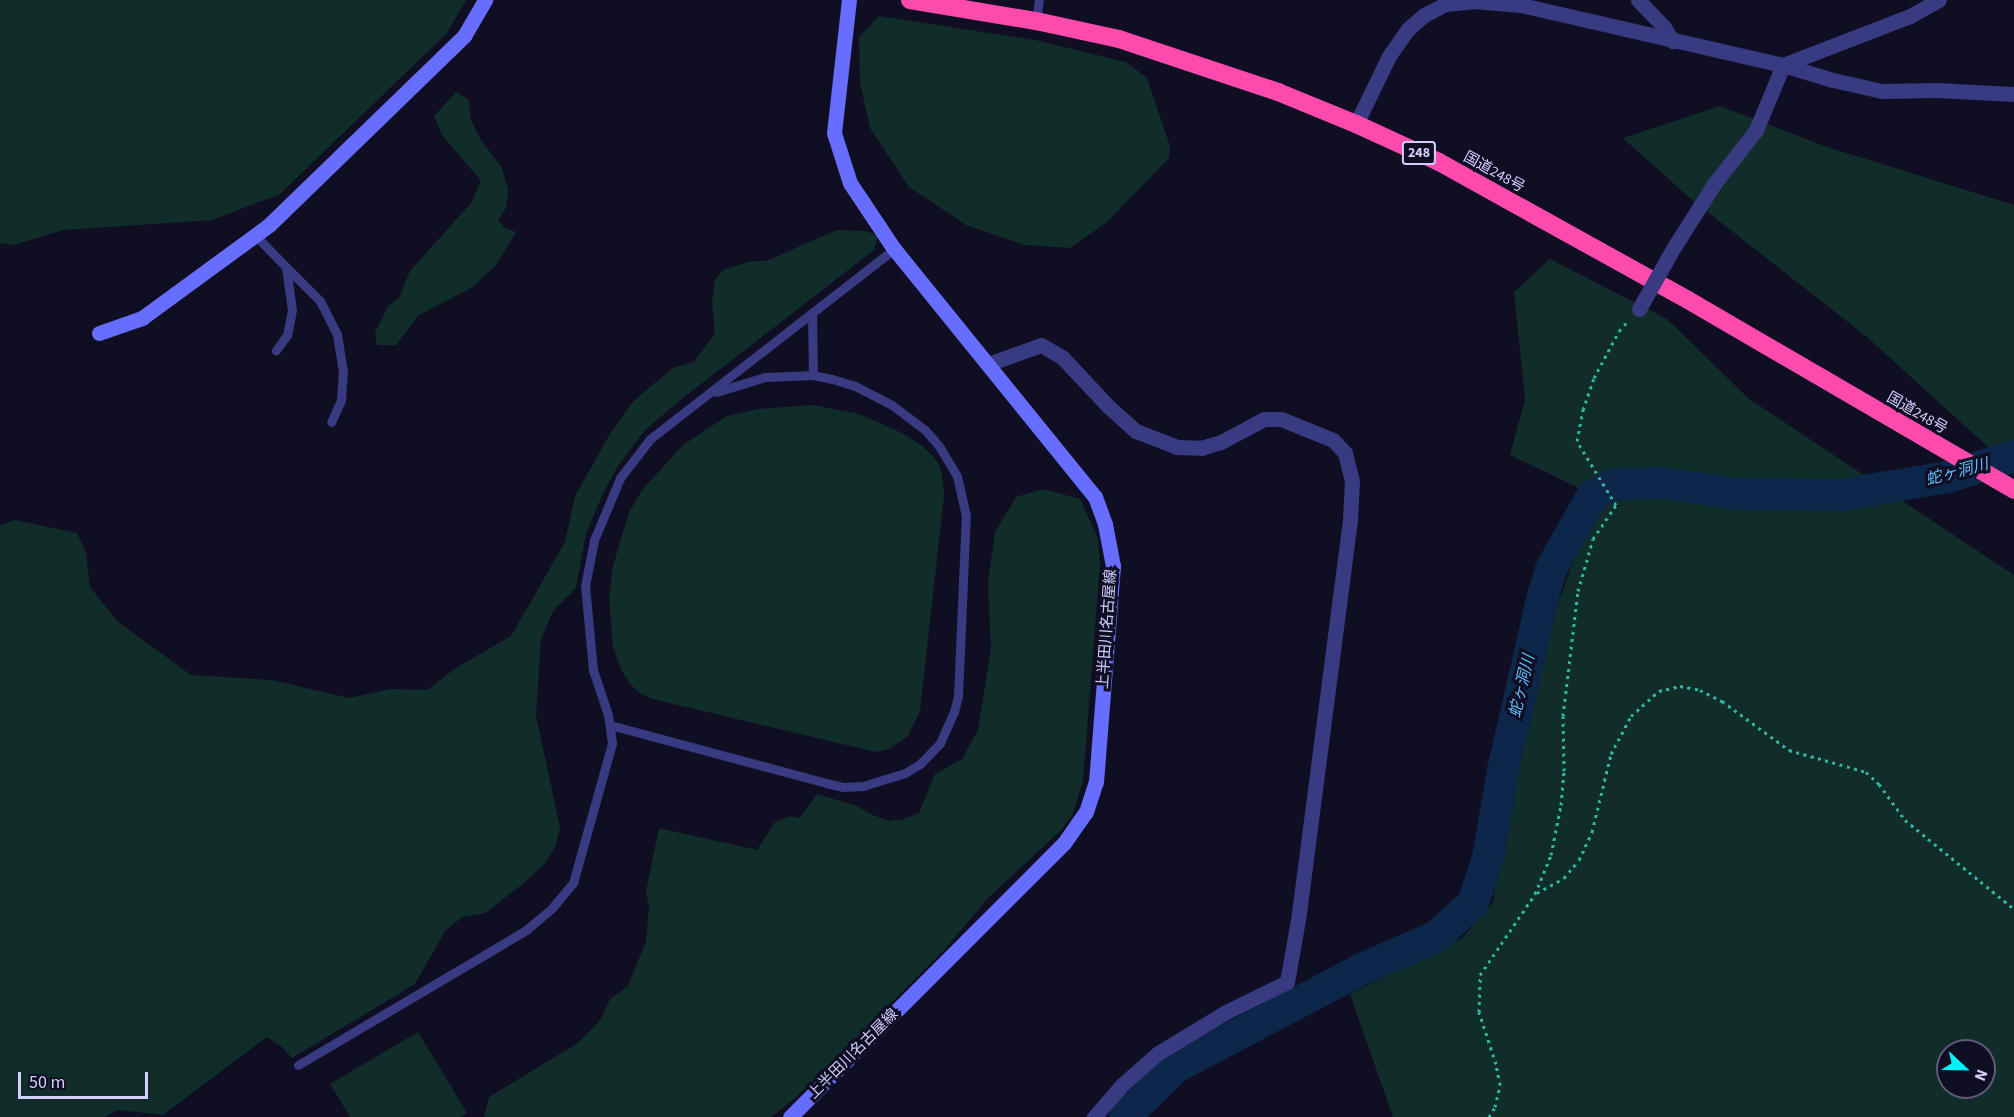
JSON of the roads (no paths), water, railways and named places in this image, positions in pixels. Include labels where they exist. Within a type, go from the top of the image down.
[{"type":"highway","name":"国道248号","points":[[910,0],[1036,21],[1119,39],[1278,92],[1356,124],[1438,162],[1688,300],[2014,490]]},
{"type":"main road","points":[[99,333],[142,318],[269,225],[464,36],[480,13],[485,0]]},
{"type":"main road","name":"上半田川名古屋線","points":[[790,1117],[1065,843],[1086,812],[1096,782],[1113,566],[1105,524],[1095,498],[894,249],[850,183],[834,133],[849,0]]},
{"type":"street","points":[[1638,0],[1664,27],[1673,42]]},
{"type":"street","points":[[1640,309],[1674,247],[1714,184],[1756,130],[1783,65],[1910,16],[1939,0]]},
{"type":"street","points":[[1356,124],[1389,56],[1408,29],[1424,15],[1446,4],[1473,1],[1521,5],[1673,42],[1783,65],[1882,91],[1936,90],[2014,94]]},
{"type":"street","points":[[988,364],[1041,345],[1062,357],[1109,407],[1136,431],[1177,447],[1201,448],[1221,442],[1264,419],[1281,419],[1333,440],[1345,453],[1352,481],[1350,520],[1299,914],[1287,982],[1226,1012],[1158,1053],[1122,1085],[1094,1117]]},
{"type":"lane","points":[[1036,21],[1039,0]]},
{"type":"lane","points":[[255,235],[320,301],[337,334],[343,371],[341,400],[331,422]]},
{"type":"lane","points":[[298,1065],[526,930],[552,908],[573,883],[612,743],[610,725],[593,670],[585,586],[594,540],[620,478],[650,439],[894,249]]},
{"type":"lane","points":[[276,350],[287,335],[292,310],[286,267]]},
{"type":"lane","points":[[812,314],[813,375]]},
{"type":"lane","points":[[610,725],[844,787],[863,786],[905,773],[920,764],[940,743],[958,696],[966,516],[957,476],[939,446],[925,430],[892,405],[855,386],[813,375],[765,377],[707,395]]},
{"type":"waterway","name":"蛇ヶ洞川","points":[[1125,1117],[1176,1067],[1362,969],[1437,936],[1473,903],[1488,858],[1503,770],[1543,596],[1551,569],[1592,496],[1614,484],[1661,483],[1739,494],[1840,495],[1948,477],[2014,456]]}]
